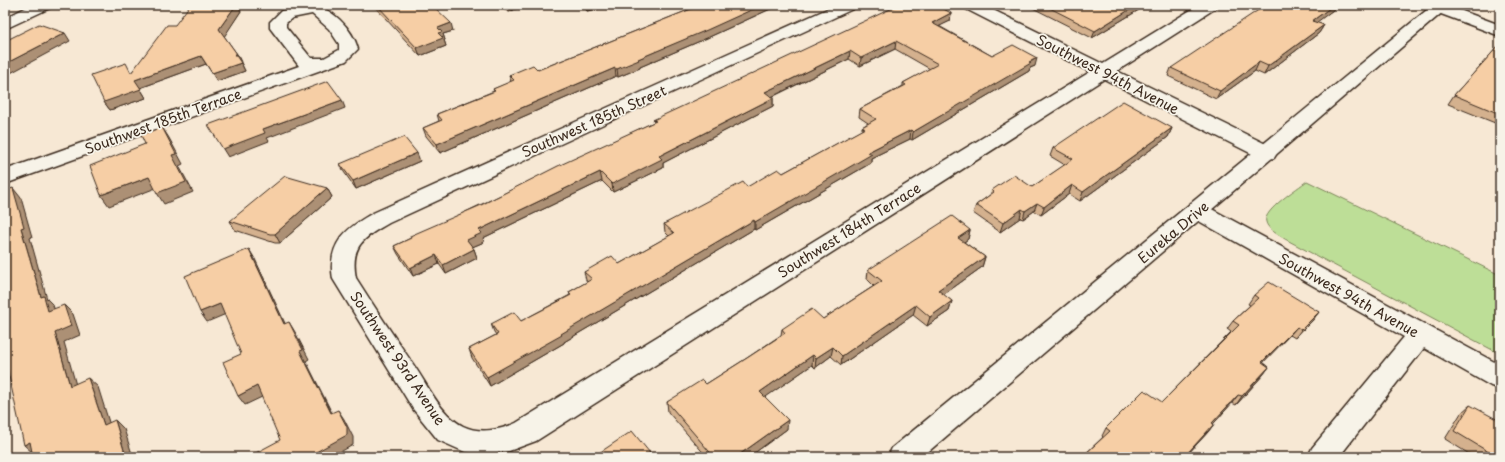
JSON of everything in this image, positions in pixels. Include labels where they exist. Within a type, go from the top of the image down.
[{"type":"street","points":[[5,24],[44,5]]},
{"type":"street","name":"Southwest 185th Street","points":[[346,247],[365,227],[381,218],[849,5]]},
{"type":"street","name":"Southwest 94th Avenue","points":[[970,5],[1267,153]]},
{"type":"street","name":"Southwest 184th Terrace","points":[[484,442],[498,442],[512,439],[538,426],[834,239],[1210,5]]},
{"type":"street","points":[[1441,7],[1500,30]]},
{"type":"street","name":"Eureka Drive","points":[[902,457],[1441,7]]},
{"type":"street","name":"Southwest 185th Terrace","points":[[5,177],[320,64]]},
{"type":"street","name":"Southwest 94th Avenue","points":[[1198,211],[1500,378]]},
{"type":"street","name":"Southwest 93rd Avenue","points":[[346,247],[342,262],[346,279],[436,420],[455,436],[484,442]]},
{"type":"street","points":[[1322,457],[1421,334]]},
{"type":"green space","points":[[1307,181],[1500,275],[1500,354],[1285,239],[1271,230],[1266,222],[1266,217],[1269,212]]},
{"type":"building","points":[[190,5],[236,5],[219,29],[237,54],[235,54],[241,63],[212,73],[201,56],[135,80],[141,89],[104,102],[91,75],[126,63],[131,73],[167,25],[175,25]]},
{"type":"building","points":[[377,5],[432,5],[451,23],[438,28],[442,32],[438,33],[443,38],[417,48]]},
{"type":"building","points":[[701,5],[762,5],[638,59],[639,60],[617,69],[615,68],[437,144],[423,128],[442,120],[437,114],[495,91],[493,89],[514,80],[509,75],[533,65],[538,70]]},
{"type":"building","points":[[899,5],[936,5],[951,13],[932,23],[992,56],[1013,45],[1037,58],[1029,62],[1031,63],[913,132],[911,130],[868,152],[872,154],[755,222],[754,220],[561,334],[562,335],[487,377],[469,349],[498,334],[491,324],[514,312],[521,321],[571,295],[569,292],[592,279],[584,272],[612,256],[619,264],[674,233],[664,224],[743,182],[747,187],[778,169],[783,173],[865,128],[862,127],[876,119],[860,109],[906,85],[903,83],[938,64],[896,41],[861,58],[850,51],[765,92],[773,98],[659,156],[662,159],[612,184],[600,172],[479,230],[482,233],[467,240],[474,249],[443,265],[436,255],[410,268],[394,246],[411,238],[410,236],[479,206],[558,166],[656,121],[653,120]]},
{"type":"building","points":[[1044,5],[1137,5],[1095,31]]},
{"type":"building","points":[[1266,5],[1334,5],[1312,21],[1324,25],[1268,66],[1259,62],[1220,91],[1171,68]]},
{"type":"building","points":[[39,24],[65,33],[5,64],[5,41]]},
{"type":"building","points":[[1500,44],[1500,114],[1454,95]]},
{"type":"building","points":[[328,81],[342,100],[263,129],[265,133],[223,149],[208,125]]},
{"type":"building","points":[[1123,101],[1172,128],[1083,192],[1072,185],[1044,207],[1037,203],[1025,211],[1022,209],[1003,223],[976,205],[994,192],[992,190],[1014,175],[1032,187],[1073,159],[1053,148]]},
{"type":"building","points":[[162,127],[176,154],[172,155],[186,182],[157,193],[149,177],[101,195],[90,166],[145,144],[141,135]]},
{"type":"building","points":[[404,137],[417,153],[353,181],[340,164]]},
{"type":"building","points":[[285,176],[327,188],[275,234],[270,234],[230,221]]},
{"type":"building","points":[[13,188],[24,227],[21,228],[41,297],[44,296],[48,311],[64,305],[71,326],[55,333],[70,386],[88,378],[104,425],[115,420],[126,457],[33,457],[30,442],[24,445],[5,358],[5,191]]},
{"type":"building","points":[[952,216],[970,230],[958,238],[985,257],[938,290],[952,301],[930,317],[916,305],[842,356],[833,347],[816,358],[813,355],[760,392],[788,420],[736,457],[714,457],[667,402],[702,380],[706,384],[747,358],[785,333],[782,329],[812,309],[823,319],[882,281],[868,270]]},
{"type":"building","points":[[249,249],[284,324],[289,322],[303,350],[300,351],[331,413],[338,410],[347,427],[347,435],[307,457],[250,457],[280,440],[257,386],[238,396],[223,362],[241,354],[220,304],[200,312],[185,276]]},
{"type":"building","points":[[1269,282],[1319,312],[1301,330],[1297,327],[1262,362],[1269,367],[1242,396],[1238,395],[1212,423],[1214,424],[1184,457],[1082,457],[1110,431],[1106,428],[1144,390],[1162,402],[1239,325],[1233,321],[1258,298],[1254,295]]},
{"type":"building","points":[[1470,405],[1500,421],[1500,457],[1497,457],[1454,431]]},
{"type":"building","points":[[632,431],[650,453],[643,457],[593,457]]}]
